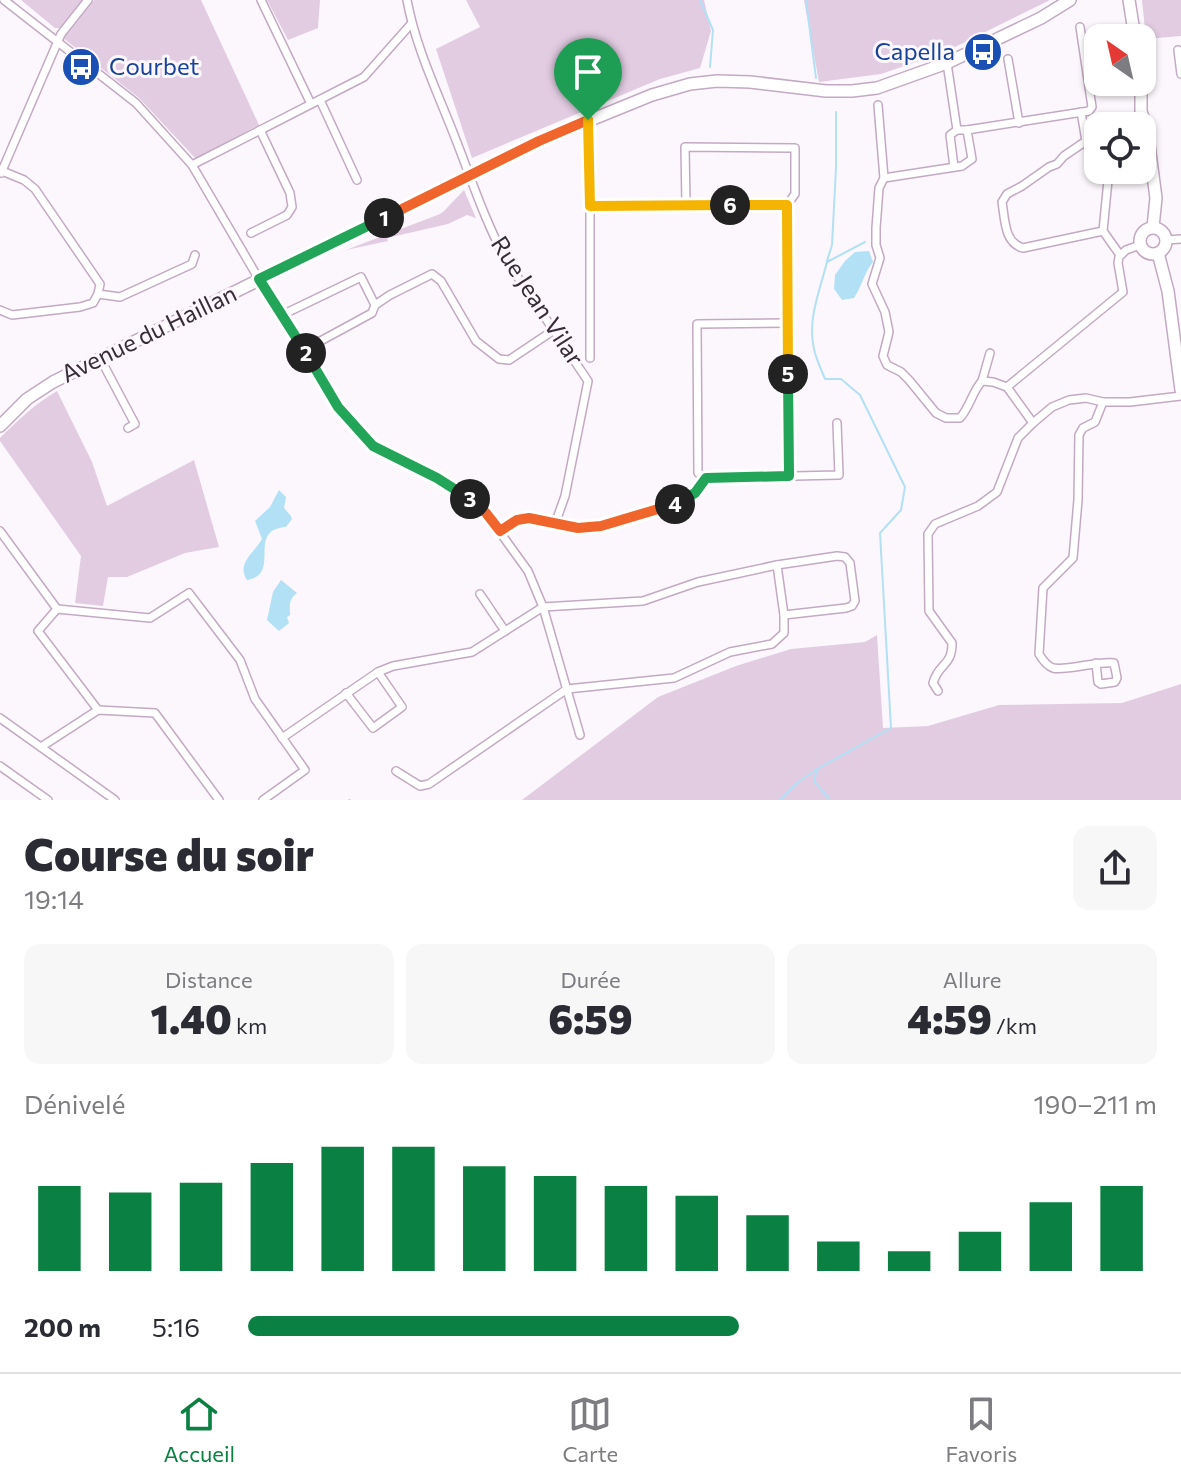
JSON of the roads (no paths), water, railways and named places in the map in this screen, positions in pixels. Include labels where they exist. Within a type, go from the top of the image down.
[{"type":"street","points":[[4,0],[136,103],[192,165],[338,407],[373,446],[437,478],[486,513],[528,571],[543,607],[580,735]]},
{"type":"street","points":[[0,310],[12,315],[80,307],[93,303],[98,294],[100,284],[35,189],[24,180],[1,173],[61,34],[88,0]]},
{"type":"street","points":[[261,0],[311,104]]},
{"type":"street","name":"Rue Jean Vilar","points":[[407,0],[419,48],[496,243],[588,381],[565,496],[555,524]]},
{"type":"street","name":"Avenue du Haillan","points":[[0,426],[35,392],[100,358],[588,120],[665,90],[702,82],[750,82],[826,91],[852,91],[890,85],[947,63],[1041,18],[1070,0]]},
{"type":"street","points":[[1128,3],[1132,24]]},
{"type":"street","points":[[192,165],[364,77],[411,24]]},
{"type":"street","points":[[1080,27],[1092,107],[1085,112]]},
{"type":"street","points":[[1178,50],[1181,72]]},
{"type":"street","points":[[1008,59],[1019,123]]},
{"type":"street","points":[[947,63],[957,130]]},
{"type":"street","points":[[1145,96],[1156,198],[1153,227]]},
{"type":"street","points":[[320,100],[357,180]]},
{"type":"street","points":[[878,105],[884,178],[879,188],[876,228],[880,258],[872,284],[885,312],[889,332],[883,356],[887,365],[901,372],[936,413],[946,418],[960,418],[982,381],[990,353]]},
{"type":"street","points":[[954,167],[950,135],[957,130],[1084,112]]},
{"type":"street","points":[[588,120],[590,358]]},
{"type":"street","points":[[251,233],[287,215],[292,207],[290,193],[260,130]]},
{"type":"street","points":[[884,178],[962,166],[972,159],[967,130]]},
{"type":"street","points":[[1084,142],[1057,164],[1007,194],[1002,202],[1009,239],[1015,246],[1023,248],[1103,231]]},
{"type":"street","points":[[686,205],[685,147],[795,148],[795,194],[787,205],[789,476]]},
{"type":"street","points":[[1007,387],[1123,292],[1118,263],[1120,255],[1103,231],[1108,184]]},
{"type":"street","points":[[590,206],[787,205]]},
{"type":"street","points":[[1153,227],[1163,233],[1166,240],[1158,253],[1147,253],[1140,245],[1141,235],[1153,227]]},
{"type":"street","points":[[1166,240],[1181,239]]},
{"type":"street","points":[[1120,255],[1140,245]]},
{"type":"street","points":[[938,691],[933,683],[936,674],[950,661],[952,643],[929,611],[928,534],[935,524],[978,506],[997,492],[1018,438],[1052,407],[1069,400],[1086,398],[1103,402],[1130,402],[1181,393],[1168,291],[1158,253]]},
{"type":"street","points":[[98,294],[120,297],[192,264],[195,255]]},
{"type":"street","points":[[304,350],[372,313],[375,305],[390,295],[432,274],[441,281],[476,341],[499,359],[509,360],[554,330]]},
{"type":"street","points":[[282,315],[361,277],[375,305]]},
{"type":"street","points":[[788,323],[697,324],[698,473],[706,478],[839,475],[837,423]]},
{"type":"street","points":[[100,358],[135,424],[128,428]]},
{"type":"street","points":[[982,381],[1007,387],[1033,423]]},
{"type":"street","points":[[1096,663],[1052,668],[1039,654],[1043,588],[1073,558],[1079,435],[1083,428],[1095,422],[1103,402]]},
{"type":"street","points":[[500,531],[517,520],[529,518],[578,528],[601,526],[679,503],[695,493],[706,478]]},
{"type":"street","points":[[0,531],[57,609],[150,618],[189,593],[240,660],[255,699],[305,770],[263,800]]},
{"type":"street","points":[[282,738],[378,672],[393,666],[472,652],[543,607],[643,601],[698,582],[777,565],[845,557],[850,563],[855,601],[852,606],[784,615]]},
{"type":"street","points":[[396,771],[420,786],[429,784],[567,689],[674,678],[730,652],[772,644],[784,633],[777,565]]},
{"type":"street","points":[[480,594],[505,631]]},
{"type":"street","points":[[57,609],[38,631],[98,710]]},
{"type":"street","points":[[346,693],[373,728],[402,707],[378,672]]},
{"type":"street","points":[[41,747],[98,710],[155,713],[219,800]]},
{"type":"street","points":[[0,718],[115,800]]},
{"type":"street","points":[[0,766],[42,798]]},
{"type":"water","points":[[869,251],[873,262],[857,293],[854,298],[842,300],[834,289],[835,275],[855,252]]},
{"type":"water","points":[[279,490],[286,497],[284,508],[292,519],[286,527],[274,530],[268,536],[263,570],[247,580],[245,563],[262,539],[255,521],[270,507]]},
{"type":"water","points":[[281,580],[297,593],[290,603],[289,623],[279,631],[267,620],[273,592]]},
{"type":"waterway","points":[[700,0],[713,30],[710,67]]},
{"type":"waterway","points":[[806,0],[816,78]]},
{"type":"waterway","points":[[827,261],[832,245],[836,112]]},
{"type":"waterway","points":[[830,800],[814,781],[817,769],[891,728],[880,533],[901,510],[905,487],[860,395],[841,379],[825,379],[812,338],[815,305],[827,262],[865,242]]},
{"type":"waterway","points":[[780,800],[816,770]]},
{"type":"place","name":"Capella","points":[[983,52]]},
{"type":"place","name":"Courbet","points":[[81,67]]}]
